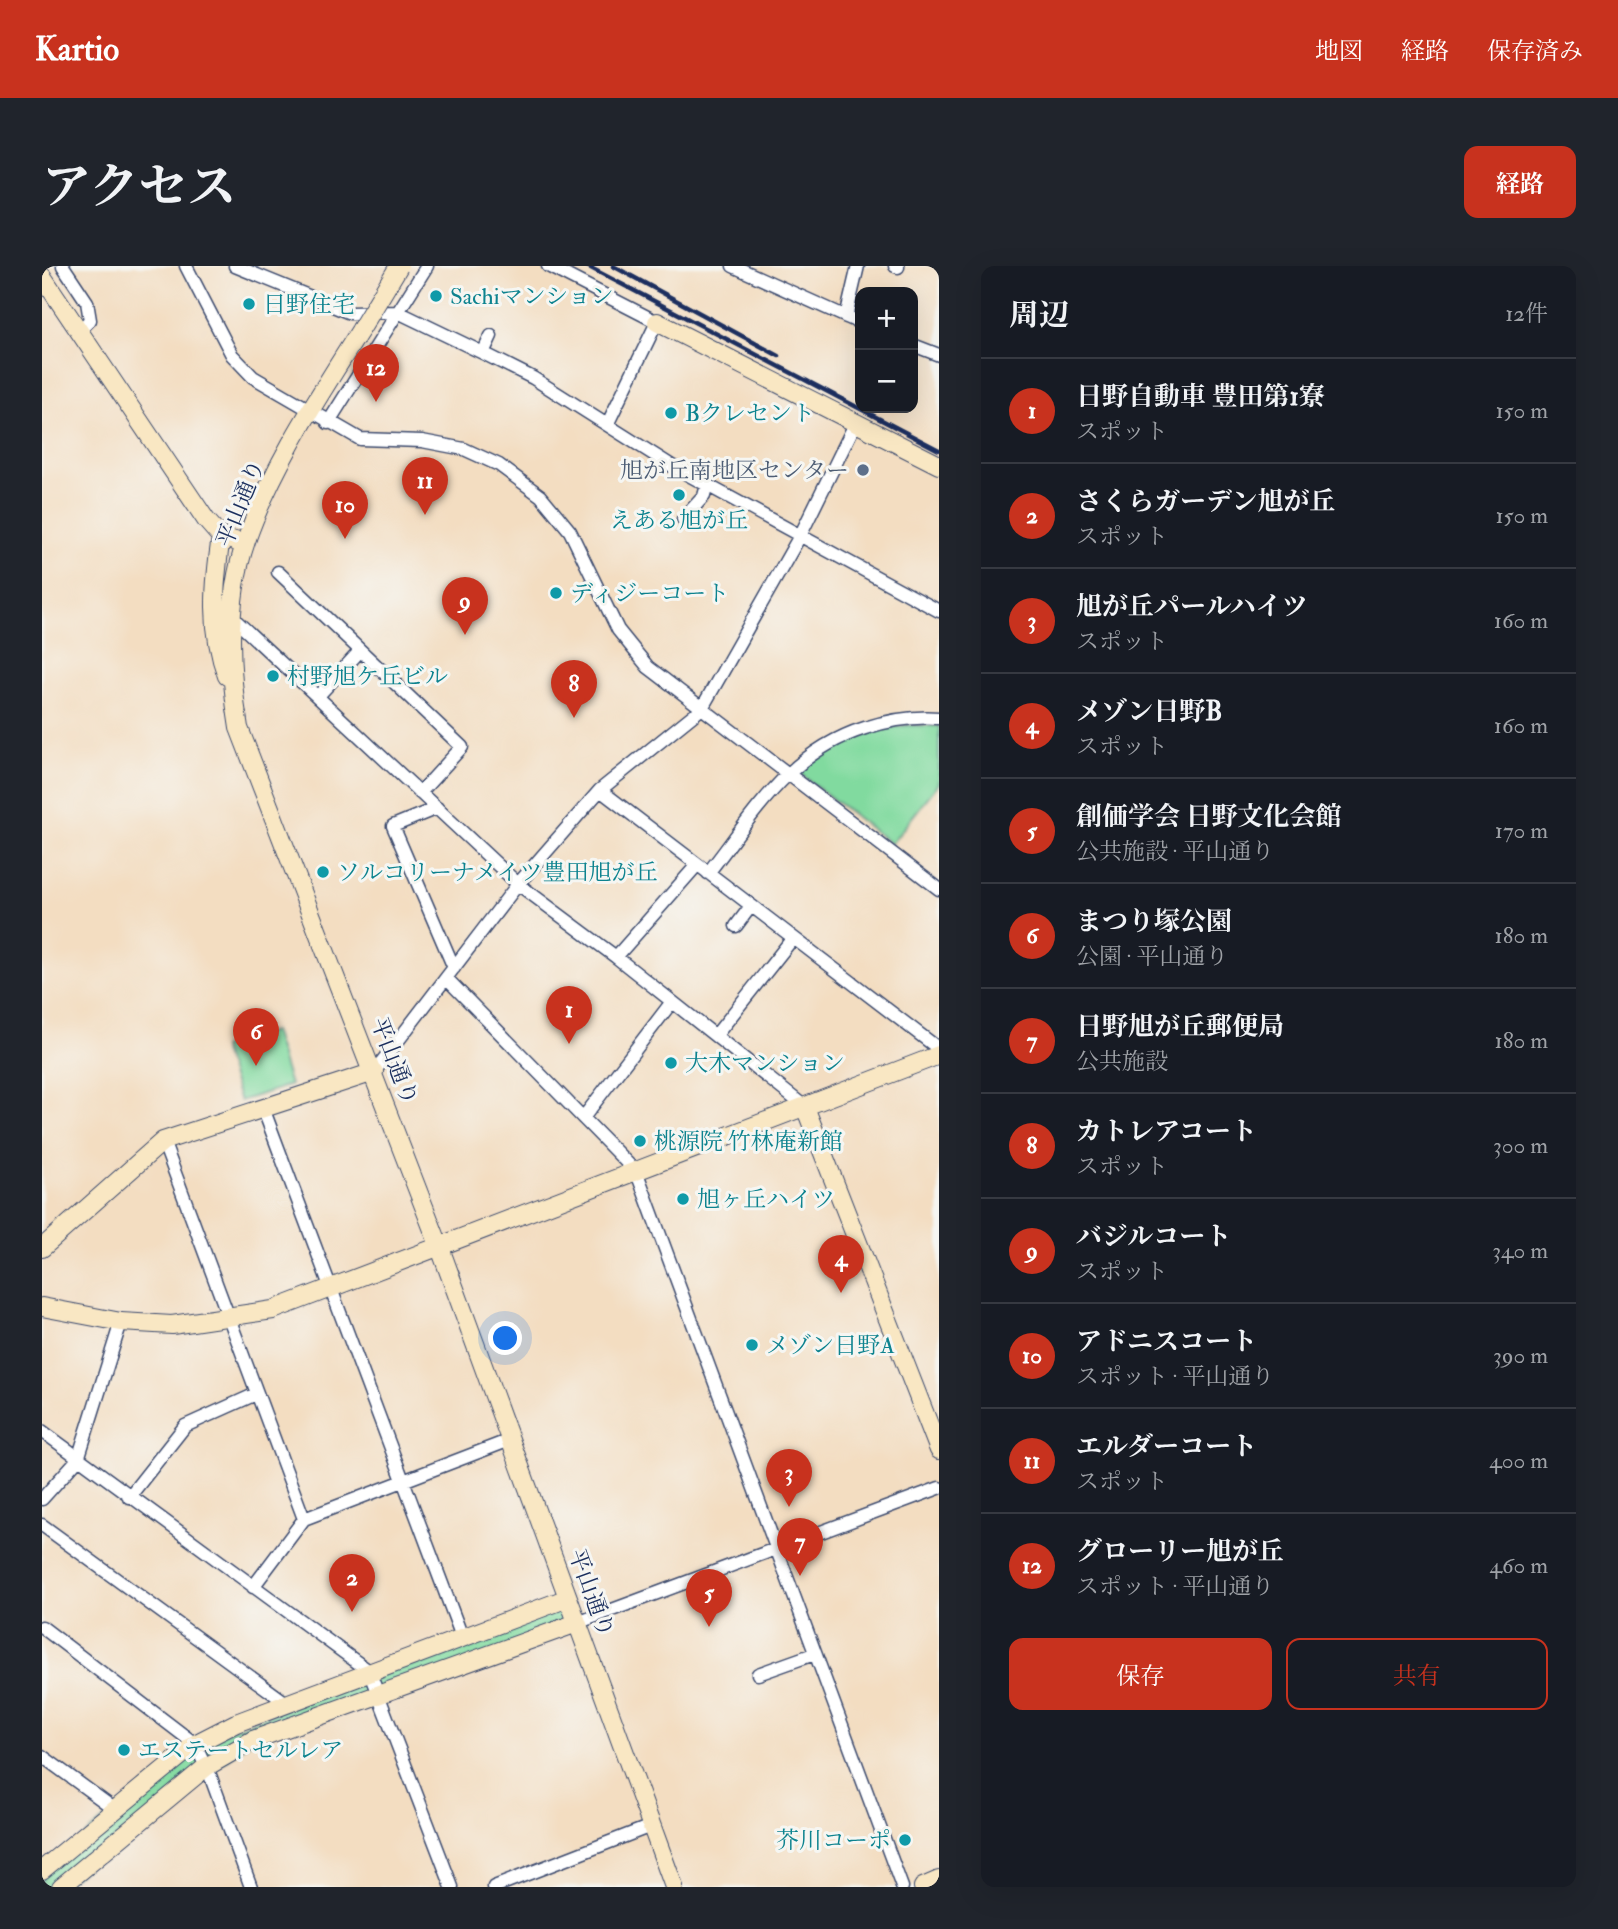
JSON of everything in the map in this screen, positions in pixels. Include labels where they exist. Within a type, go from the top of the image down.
[{"type":"street","points":[[63,266],[90,310],[90,320],[80,330]]},
{"type":"street","points":[[186,266],[232,355],[253,377],[328,423],[360,439],[422,441],[464,449],[523,481],[541,496],[570,531],[608,611],[633,650],[648,667],[939,889]]},
{"type":"street","points":[[235,266],[350,313],[398,312],[483,353],[534,378],[672,466],[939,611]]},
{"type":"street","name":"平山通り","points":[[400,266],[265,493],[245,544],[233,618],[232,689],[239,728],[250,758],[374,1072],[674,1887]]},
{"type":"street","points":[[328,423],[427,266]]},
{"type":"street","points":[[548,266],[939,465]]},
{"type":"street","points":[[733,266],[855,321]]},
{"type":"street","points":[[846,317],[858,266]]},
{"type":"street","points":[[42,276],[206,520],[221,537],[245,544]]},
{"type":"street","points":[[608,423],[657,321]]},
{"type":"street","points":[[483,353],[491,336]]},
{"type":"street","points":[[918,347],[939,355]]},
{"type":"street","points":[[44,1243],[163,1141],[374,1072],[518,884],[600,790],[702,708],[800,534],[856,422]]},
{"type":"street","points":[[683,519],[704,496],[707,485]]},
{"type":"street","points":[[221,537],[214,610],[219,654],[232,689]]},
{"type":"street","points":[[278,572],[462,747],[420,793]]},
{"type":"street","points":[[233,618],[518,884],[616,957],[805,1107],[939,1450]]},
{"type":"street","points":[[317,696],[360,651]]},
{"type":"street","points":[[616,957],[703,869],[786,774],[810,753],[838,736],[909,717],[939,718]]},
{"type":"street","points":[[600,790],[939,1049]]},
{"type":"street","points":[[437,808],[393,826],[450,973],[637,1173],[902,1887]]},
{"type":"street","points":[[736,926],[751,906]]},
{"type":"street","points":[[716,1035],[793,938]]},
{"type":"street","points":[[583,1118],[671,1003]]},
{"type":"street","points":[[42,1307],[121,1322],[172,1325],[227,1319],[273,1310],[637,1173],[939,1055]]},
{"type":"street","points":[[262,1108],[462,1637]]},
{"type":"street","points":[[163,1141],[304,1520]]},
{"type":"street","points":[[42,1499],[78,1459],[121,1322]]},
{"type":"street","points":[[129,1497],[185,1426],[256,1394]]},
{"type":"street","points":[[42,1431],[369,1671],[380,1693],[452,1887]]},
{"type":"street","points":[[253,1587],[304,1520],[401,1480],[510,1440]]},
{"type":"street","points":[[61,1887],[206,1767],[253,1740],[939,1488]]},
{"type":"street","points":[[42,1525],[285,1702]]},
{"type":"street","points":[[42,1870],[113,1808],[195,1744],[285,1702],[568,1598]]},
{"type":"street","points":[[42,1628],[195,1744],[251,1887]]},
{"type":"street","points":[[758,1674],[814,1654]]},
{"type":"street","points":[[42,1756],[113,1808]]},
{"type":"street","points":[[494,1887],[651,1826]]},
{"type":"street","points":[[923,1887],[939,1880]]},
{"type":"green space","points":[[908,725],[939,726],[939,783],[891,844],[799,773],[824,754],[850,740]]},
{"type":"green space","points":[[273,1031],[290,1085],[240,1101],[222,1048]]},
{"type":"green space","points":[[568,1598],[577,1623],[253,1740],[61,1887],[42,1887],[42,1871],[195,1744]]},
{"type":"railway","points":[[587,266],[939,450]]},
{"type":"railway","points":[[613,266],[779,356]]},
{"type":"place","name":"Sachiマンション","points":[[436,296]]},
{"type":"place","name":"日野住宅","points":[[249,304]]},
{"type":"place","name":"グローリー旭が丘","points":[[376,402]]},
{"type":"place","name":"Bクレセント","points":[[671,413]]},
{"type":"place","name":"旭が丘南地区センター","points":[[863,470]]},
{"type":"place","name":"えある旭が丘","points":[[679,495]]},
{"type":"place","name":"エルダーコート","points":[[425,515]]},
{"type":"place","name":"アドニスコート","points":[[345,539]]},
{"type":"place","name":"ディジーコート","points":[[556,593]]},
{"type":"place","name":"バジルコート","points":[[465,635]]},
{"type":"place","name":"村野旭ケ丘ビル","points":[[273,676]]},
{"type":"place","name":"カトレアコート","points":[[574,718]]},
{"type":"place","name":"ソルコリーナメイツ豊田旭が丘","points":[[323,872]]},
{"type":"place","name":"日野自動車 豊田第1寮","points":[[569,1044]]},
{"type":"place","name":"大木マンション","points":[[671,1063]]},
{"type":"place","name":"まつり塚公園","points":[[256,1066]]},
{"type":"place","name":"桃源院 竹林庵新館","points":[[640,1141]]},
{"type":"place","name":"旭ヶ丘ハイツ","points":[[683,1199]]},
{"type":"place","name":"メゾン日野B","points":[[841,1293]]},
{"type":"place","name":"メゾン日野A","points":[[752,1345]]},
{"type":"place","name":"旭が丘パールハイツ","points":[[789,1507]]},
{"type":"place","name":"日野旭が丘郵便局","points":[[800,1576]]},
{"type":"place","name":"さくらガーデン旭が丘","points":[[352,1612]]},
{"type":"place","name":"創価学会 日野文化会館","points":[[709,1627]]},
{"type":"place","name":"エステートセルレア","points":[[124,1750]]},
{"type":"place","name":"芥川コーポ","points":[[905,1840]]}]
